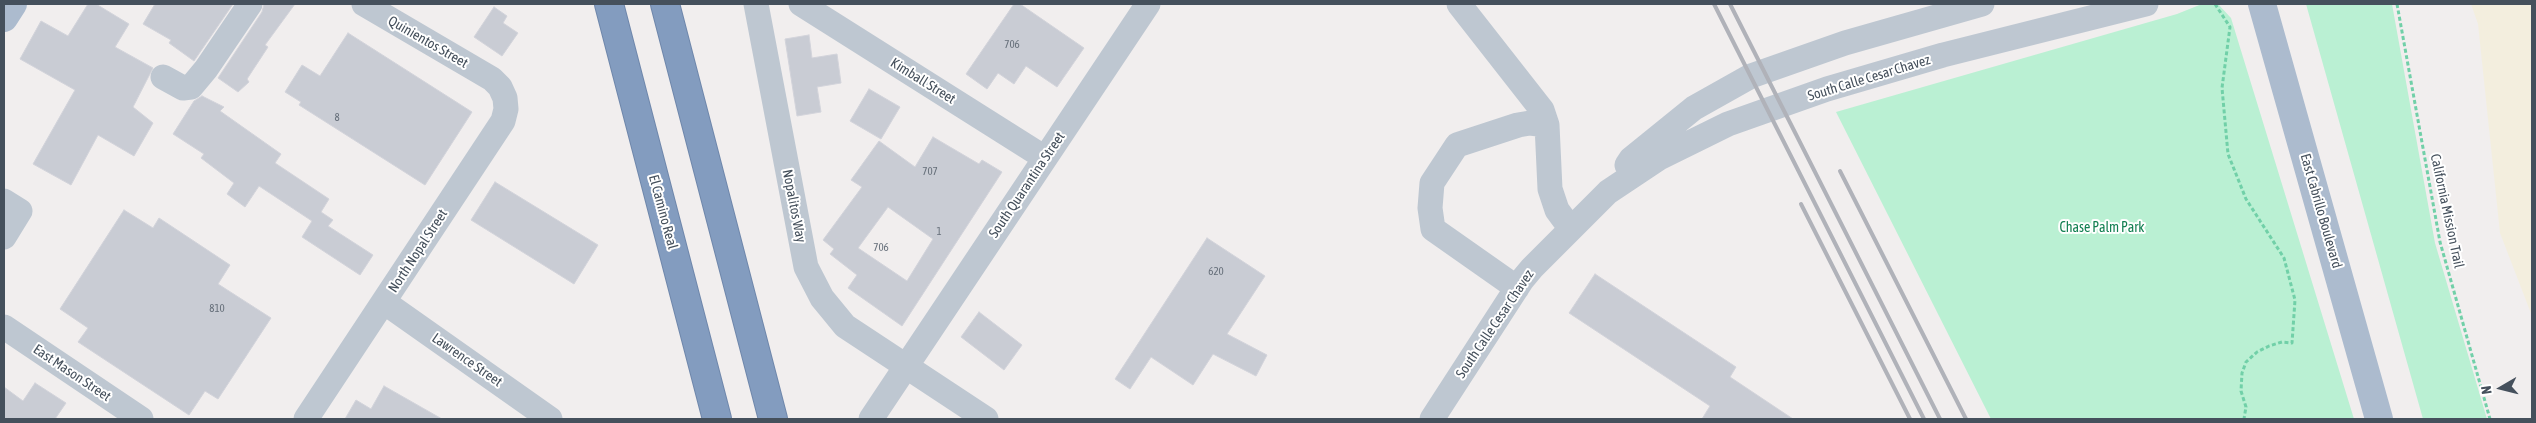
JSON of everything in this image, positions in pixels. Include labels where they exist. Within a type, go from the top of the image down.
[{"type":"highway","points":[[592,4],[619,44]]},
{"type":"highway","name":"El Camino Real","points":[[609,4],[717,419]]},
{"type":"highway","points":[[665,4],[773,419]]},
{"type":"highway","points":[[678,52],[680,4]]},
{"type":"main road","points":[[4,18],[13,4]]},
{"type":"main road","name":"East Cabrillo Boulevard","points":[[2262,4],[2379,419]]},
{"type":"street","points":[[163,77],[183,88],[191,87],[206,69],[250,4]]},
{"type":"street","name":"Quinientos Street","points":[[364,4],[492,79]]},
{"type":"street","name":"Nopalitos Way","points":[[756,4],[806,267],[822,298],[845,326],[906,367]]},
{"type":"street","name":"Kimball Street","points":[[801,4],[1045,158]]},
{"type":"street","name":"South Quarantina Street","points":[[871,419],[1148,4]]},
{"type":"street","points":[[1459,4],[1542,110],[1547,125],[1550,189],[1557,210],[1571,229]]},
{"type":"street","name":"South Calle Cesar Chavez","points":[[1432,419],[1532,268],[1608,192],[1630,159],[1694,108],[1751,76],[1844,43],[1982,4]]},
{"type":"street","name":"South Calle Cesar Chavez","points":[[1608,192],[1668,154],[1728,124],[1782,105],[1943,56],[2146,4]]},
{"type":"street","name":"North Nopal Street","points":[[306,419],[503,120],[506,109],[505,98],[500,87],[492,79]]},
{"type":"street","points":[[1517,288],[1433,229],[1430,219],[1432,183],[1443,163],[1457,145],[1518,125],[1530,123],[1547,125]]},
{"type":"street","points":[[4,201],[20,211],[4,237]]},
{"type":"street","name":"Lawrence Street","points":[[384,302],[550,419]]},
{"type":"street","name":"East Mason Street","points":[[4,327],[141,419]]},
{"type":"street","points":[[906,367],[986,419]]},
{"type":"path","points":[[2215,4],[2230,26],[2222,88],[2228,154],[2246,199],[2284,258],[2295,300],[2292,343],[2282,342],[2269,346],[2257,352],[2246,362],[2242,373],[2241,391],[2246,407],[2244,419]]},
{"type":"path","name":"California Mission Trail","points":[[2397,4],[2440,242],[2490,419]]},
{"type":"green space","name":"Chase Palm Park","points":[[2202,4],[2218,4],[2231,18],[2354,419],[1991,419],[1836,112],[2177,14]]},
{"type":"green space","points":[[2306,4],[2392,4],[2435,243],[2487,419],[2423,419]]},
{"type":"sand","points":[[2471,4],[2532,4],[2532,316],[2500,233],[2478,24]]},
{"type":"building","points":[[88,4],[96,4],[129,24],[115,47],[153,68],[133,107],[153,123],[134,156],[98,135],[71,185],[33,164],[75,90],[20,59],[41,21],[68,36]]},
{"type":"building","points":[[155,4],[233,4],[194,61],[169,43],[171,40],[143,24]]},
{"type":"building","points":[[264,4],[295,4],[265,45],[268,47],[247,79],[249,82],[238,92],[218,78],[262,12]]},
{"type":"building","points":[[1014,4],[1020,4],[1084,48],[1057,87],[1026,66],[1014,84],[998,73],[987,89],[966,74]]},
{"type":"building","points":[[494,7],[507,16],[503,23],[518,33],[502,56],[474,37]]},
{"type":"building","points":[[348,33],[472,112],[425,185],[299,105],[301,102],[285,92],[302,65],[320,76]]},
{"type":"building","points":[[809,35],[812,58],[837,54],[841,83],[817,87],[821,112],[797,116],[785,39]]},
{"type":"building","points":[[869,89],[900,107],[881,139],[850,121]]},
{"type":"building","points":[[202,96],[224,107],[220,111],[281,154],[275,163],[329,199],[321,212],[333,220],[328,226],[373,255],[360,275],[302,237],[312,221],[259,186],[245,207],[227,194],[234,183],[201,158],[204,154],[173,134],[194,101]]},
{"type":"building","points":[[933,137],[979,164],[982,160],[1002,172],[902,326],[848,288],[857,275],[830,254],[834,249],[823,240],[862,187],[851,180],[879,141],[915,167]],"holes":[[[888,207],[933,239],[907,281],[858,248]]]},
{"type":"building","points":[[495,182],[598,245],[574,284],[471,220]]},
{"type":"building","points":[[124,210],[153,228],[159,218],[230,265],[218,284],[271,318],[218,399],[205,391],[189,415],[78,342],[88,328],[60,309]]},
{"type":"building","points":[[1207,238],[1265,276],[1227,334],[1267,355],[1256,376],[1213,354],[1193,385],[1151,357],[1130,389],[1115,379]]},
{"type":"building","points":[[1595,274],[1736,367],[1730,377],[1793,419],[1702,419],[1710,406],[1569,313]]},
{"type":"building","points":[[979,312],[1022,345],[1004,370],[961,337]]},
{"type":"building","points":[[35,383],[66,403],[55,419],[4,419],[4,387],[23,401]]},
{"type":"building","points":[[384,386],[442,419],[345,419],[356,400],[371,409]]},
{"type":"railway","points":[[1714,4],[1924,419]]},
{"type":"railway","points":[[1730,4],[1940,419]]},
{"type":"railway","points":[[1840,171],[1966,419]]},
{"type":"railway","points":[[1801,204],[1910,419]]}]
